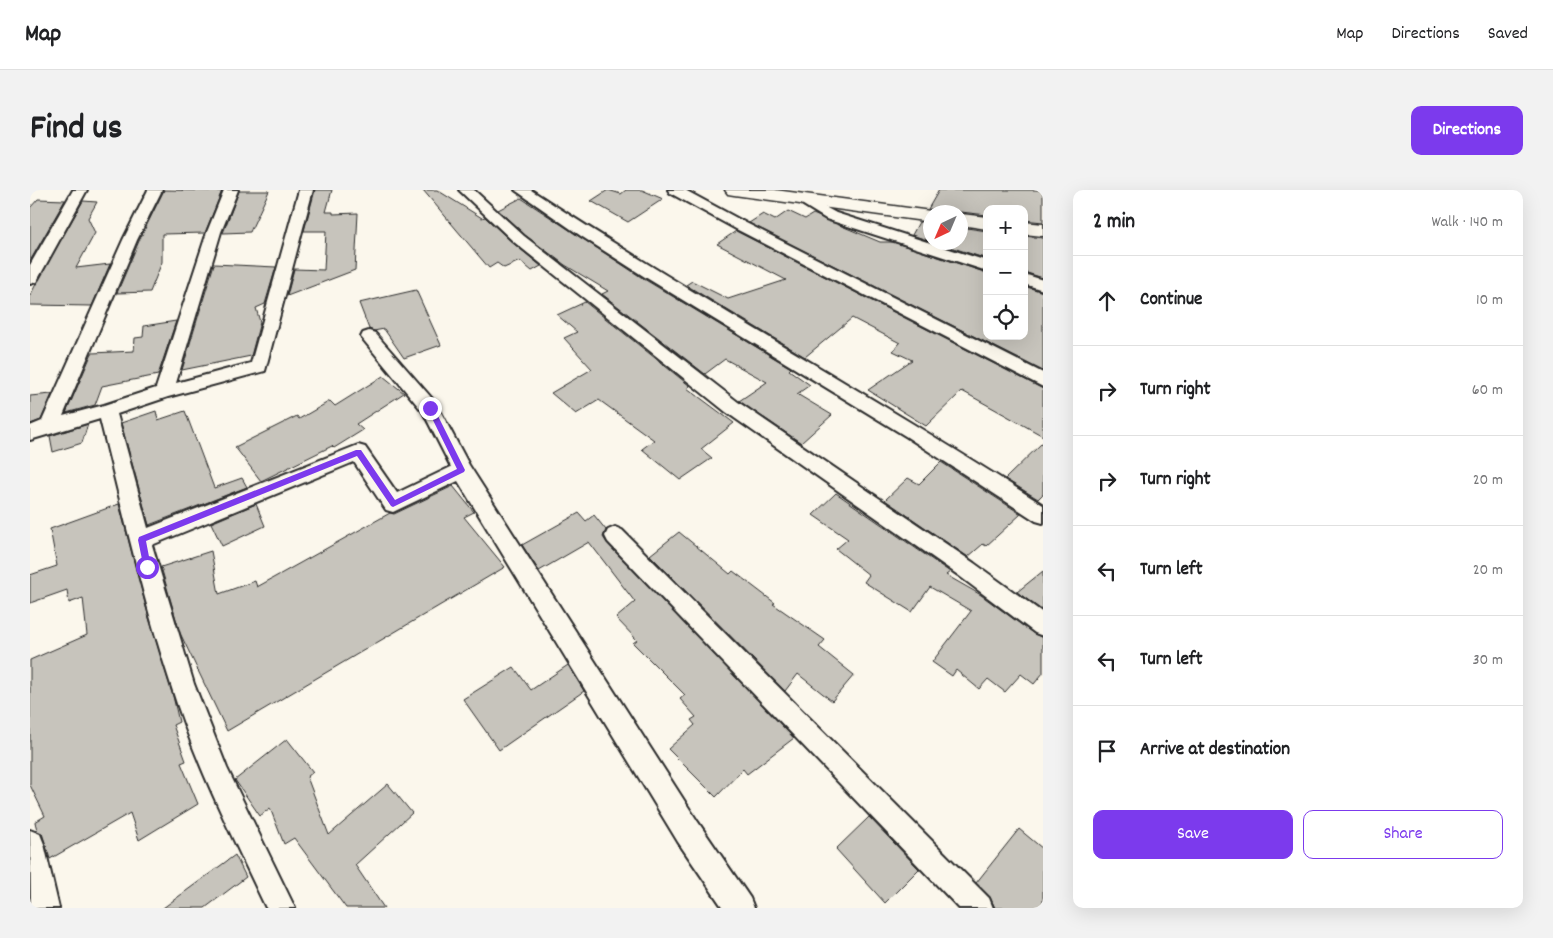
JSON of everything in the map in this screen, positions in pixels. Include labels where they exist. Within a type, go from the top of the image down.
[{"type":"main road","points":[[734,190],[923,215]]},
{"type":"main road","points":[[968,221],[983,223]]},
{"type":"main road","points":[[1028,228],[1043,230]]},
{"type":"street","points":[[30,279],[80,190]]},
{"type":"street","points":[[40,430],[130,240],[156,190]]},
{"type":"street","points":[[164,392],[214,232],[231,190]]},
{"type":"street","points":[[40,430],[164,392],[259,367],[306,190]]},
{"type":"street","points":[[466,190],[519,239],[732,406],[1043,626]]},
{"type":"street","points":[[522,190],[684,294],[965,463],[1043,515]]},
{"type":"street","points":[[676,190],[741,226],[1043,381]]},
{"type":"street","points":[[805,200],[832,216],[983,265]]},
{"type":"street","points":[[1028,280],[1043,285]]},
{"type":"street","points":[[369,337],[430,408],[462,470],[688,832],[740,908]]},
{"type":"street","points":[[107,411],[156,599],[182,684],[217,775],[281,908]]},
{"type":"street","points":[[142,540],[358,452],[393,504],[462,470]]},
{"type":"street","points":[[615,536],[979,908]]},
{"type":"street","points":[[30,844],[45,908]]},
{"type":"building","points":[[164,190],[222,191],[205,233],[162,234],[162,262],[150,292],[117,293],[139,241]]},
{"type":"building","points":[[315,190],[332,190],[326,212],[333,212],[333,214],[358,213],[355,270],[287,296],[294,269],[324,270],[326,231],[304,231]]},
{"type":"building","points":[[423,190],[437,190],[482,218],[485,217],[541,266],[532,271],[520,261],[504,268],[497,263],[489,268]]},
{"type":"building","points":[[608,190],[621,194],[626,190],[642,190],[663,199],[628,222],[591,201]]},
{"type":"building","points":[[939,190],[1043,190],[1043,222],[1028,220],[1028,205],[983,205],[983,215],[968,213],[968,205],[930,205]]},
{"type":"building","points":[[239,191],[269,191],[250,232],[223,233]]},
{"type":"building","points":[[521,198],[644,279],[791,368],[789,370],[810,385],[797,394],[832,415],[801,443],[739,401],[767,382],[725,359],[705,374],[602,294],[608,291],[565,265],[525,235],[498,210]]},
{"type":"building","points":[[38,199],[65,200],[30,261],[30,208]]},
{"type":"building","points":[[83,201],[97,202],[88,218],[95,233],[76,268],[110,264],[92,306],[30,305],[30,296],[36,284]]},
{"type":"building","points":[[788,211],[805,219],[813,214],[880,242],[893,242],[983,272],[983,340],[1028,340],[1028,287],[1043,292],[1043,371],[749,223],[763,214],[775,220]]},
{"type":"building","points":[[919,222],[923,223],[923,239],[912,235]]},
{"type":"building","points":[[968,228],[983,230],[983,258],[959,250],[968,250]]},
{"type":"building","points":[[736,231],[1043,389],[1043,436],[962,391],[926,426],[868,390],[912,360],[893,351],[900,343],[852,318],[805,357],[686,285],[692,281],[728,299],[786,280],[717,244]]},
{"type":"building","points":[[1028,236],[1043,238],[1043,278],[1028,273]]},
{"type":"building","points":[[214,264],[276,267],[265,304],[256,308],[260,322],[251,356],[182,370]]},
{"type":"building","points":[[416,290],[441,345],[404,358],[384,329],[374,331],[369,329],[359,303]]},
{"type":"building","points":[[585,302],[690,386],[687,388],[734,423],[701,449],[712,458],[680,480],[642,449],[654,440],[599,400],[576,414],[551,393],[592,369],[564,338],[577,332],[557,315]]},
{"type":"building","points":[[176,321],[158,375],[102,386],[95,405],[66,413],[92,353],[134,351],[135,338],[143,337],[144,326]]},
{"type":"building","points":[[383,376],[404,393],[356,424],[363,430],[334,448],[332,446],[261,481],[235,447],[297,416],[299,419],[330,401],[335,406]]},
{"type":"building","points":[[52,394],[41,420],[30,424],[30,396]]},
{"type":"building","points":[[156,411],[158,420],[185,411],[214,488],[242,478],[247,487],[149,525],[121,423]]},
{"type":"building","points":[[88,424],[82,443],[53,452],[50,436]]},
{"type":"building","points":[[1043,442],[1043,494],[1038,499],[1005,479]]},
{"type":"building","points":[[941,462],[1021,514],[986,546],[983,544],[968,557],[885,500],[908,478],[919,484]]},
{"type":"building","points":[[453,486],[474,512],[464,517],[505,567],[227,731],[180,633],[161,567],[211,551],[219,594],[255,581],[257,587],[390,513],[394,514]]},
{"type":"building","points":[[836,493],[950,572],[946,575],[981,595],[1034,634],[1043,638],[1043,673],[1034,684],[1021,674],[1005,692],[988,679],[979,689],[956,670],[952,676],[932,662],[971,611],[930,587],[912,612],[864,582],[869,575],[836,549],[848,539],[813,515]]},
{"type":"building","points":[[119,504],[149,618],[173,696],[179,722],[173,725],[186,761],[181,763],[198,804],[139,840],[130,813],[50,859],[42,833],[35,830],[37,830],[35,822],[45,816],[30,785],[30,660],[87,635],[83,598],[69,603],[67,590],[30,603],[30,575],[57,566],[50,529]]},
{"type":"building","points":[[256,504],[265,526],[222,546],[211,523]]},
{"type":"building","points":[[579,513],[586,521],[594,515],[606,530],[603,537],[607,543],[794,738],[747,774],[743,769],[716,797],[668,749],[695,725],[691,720],[696,717],[680,699],[685,695],[633,643],[637,640],[616,618],[635,602],[589,542],[539,571],[522,545]]},
{"type":"building","points":[[679,532],[730,574],[733,571],[775,603],[773,604],[825,640],[819,647],[854,675],[832,701],[798,674],[785,691],[650,555]]},
{"type":"building","points":[[1043,571],[1043,611],[1017,592]]},
{"type":"building","points":[[568,665],[584,691],[499,750],[463,699],[514,667],[531,690]]},
{"type":"building","points":[[287,739],[313,772],[307,777],[329,835],[388,784],[412,813],[355,865],[384,908],[346,908],[294,838],[284,844],[270,808],[260,816],[235,780]]},
{"type":"building","points":[[869,817],[919,869],[885,903],[836,849]]},
{"type":"building","points":[[1019,829],[1043,849],[1043,908],[995,908],[990,897],[976,883]]},
{"type":"building","points":[[235,855],[246,877],[205,908],[163,908]]},
{"type":"route","points":[[147,567],[142,540],[358,452],[393,504],[462,470],[430,408]]}]
